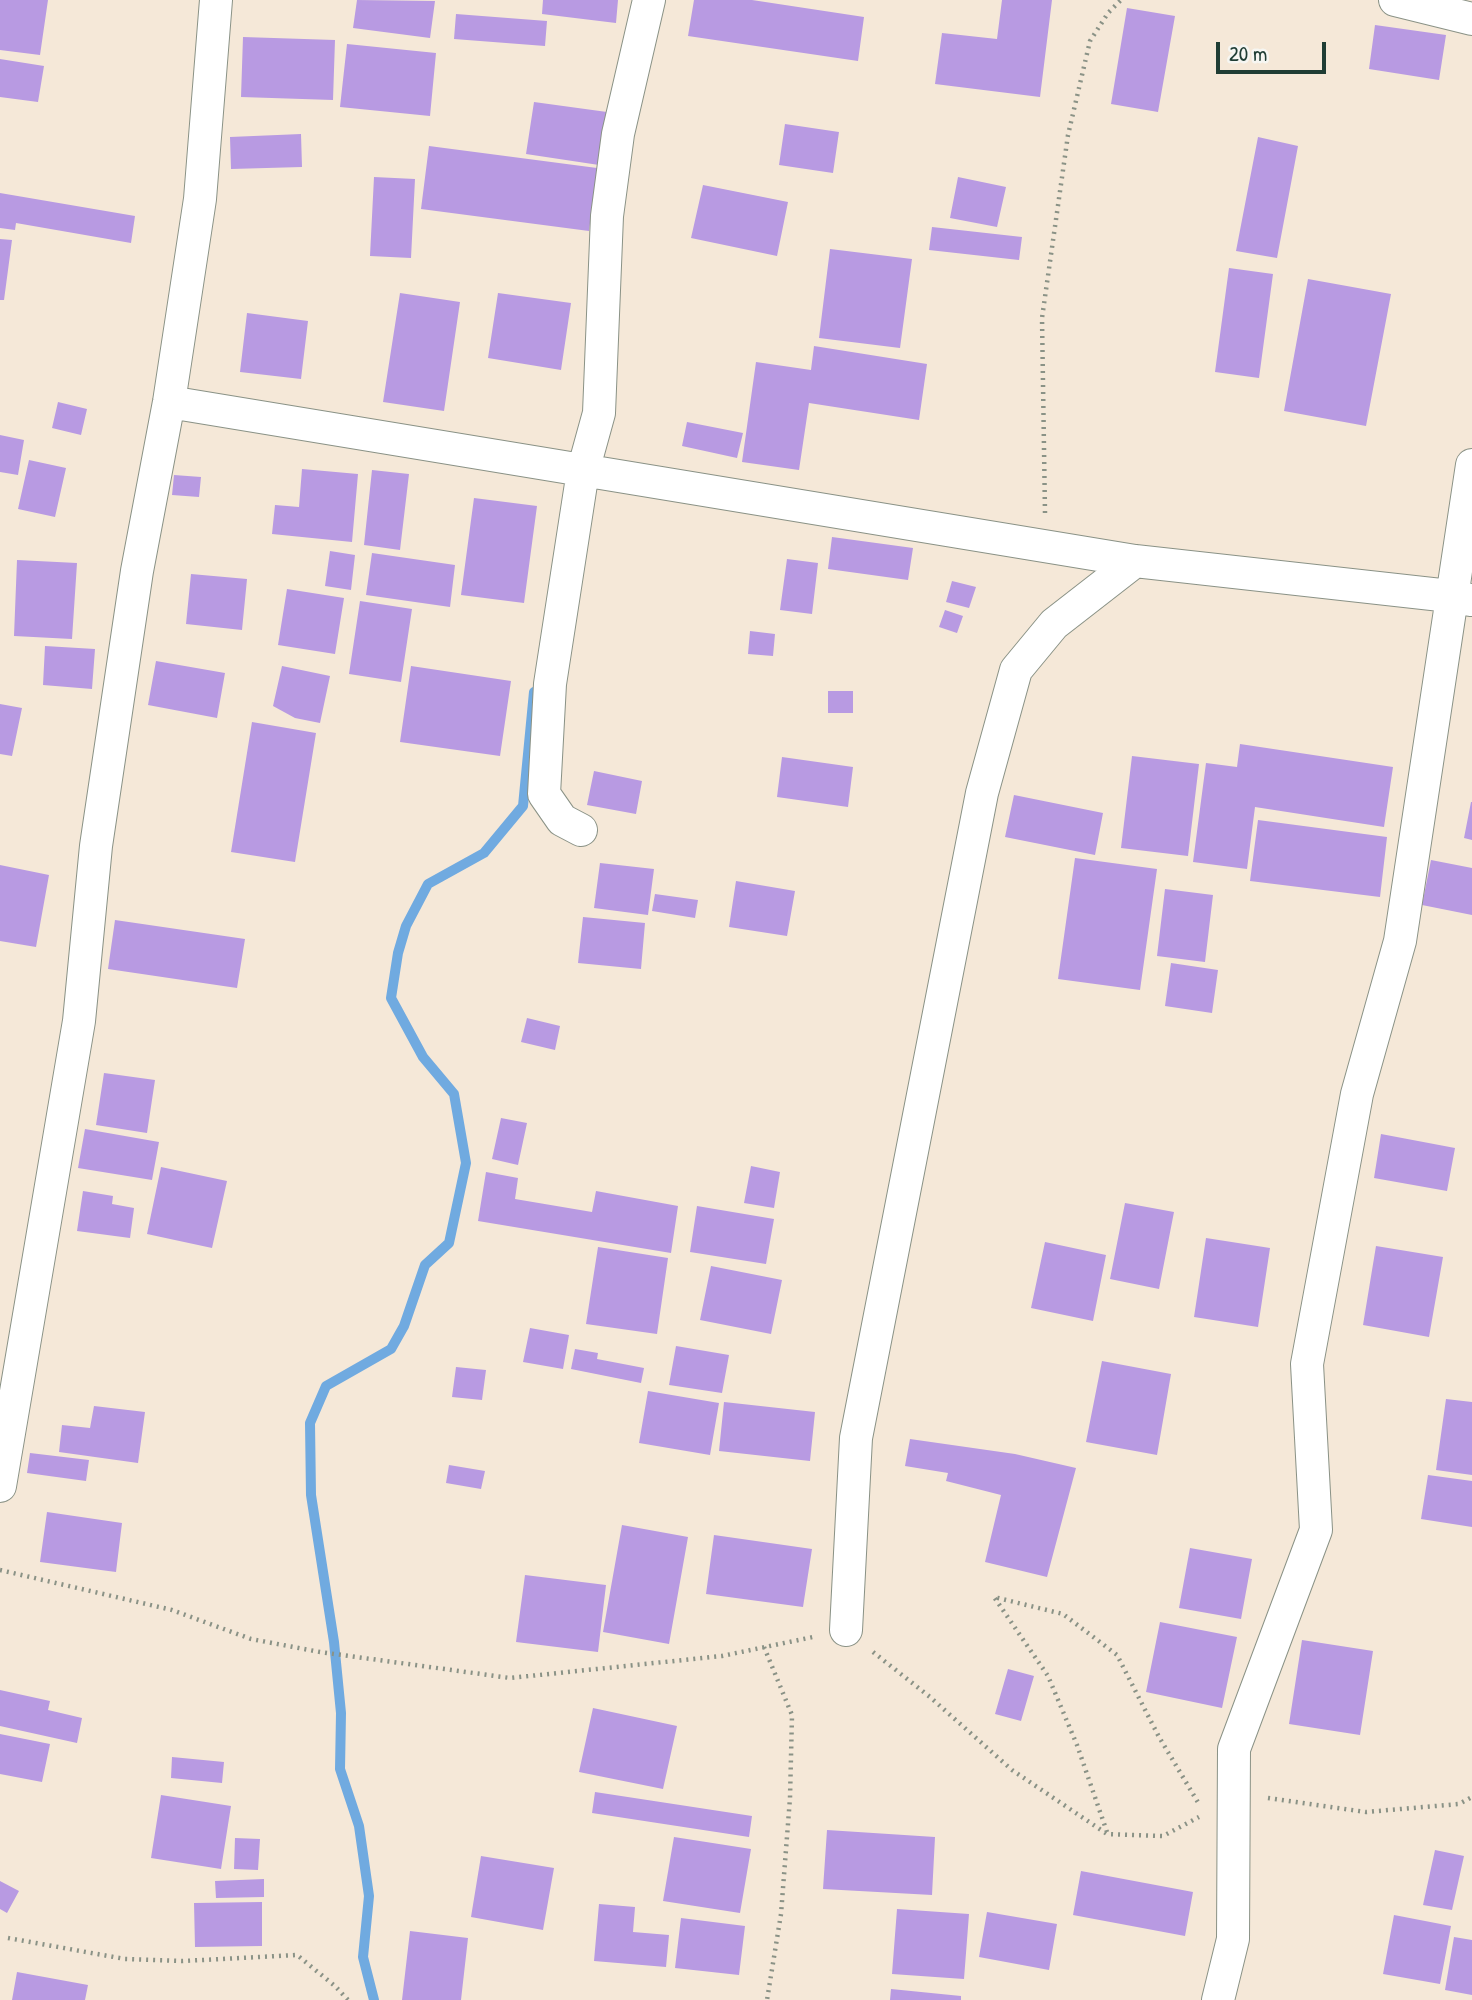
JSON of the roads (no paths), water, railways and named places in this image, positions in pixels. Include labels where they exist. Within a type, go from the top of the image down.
[{"type":"street","points":[[0,1486],[79,1021],[98,832],[136,571],[169,402],[200,199],[216,0]]},
{"type":"street","points":[[581,830],[562,821],[544,794],[551,684],[583,471],[599,412],[607,216],[618,134],[649,0]]},
{"type":"street","points":[[1395,0],[1472,19]]},
{"type":"street","points":[[169,402],[1135,561],[1461,598]]},
{"type":"street","points":[[1218,2000],[1233,1939],[1234,1749],[1316,1530],[1307,1364],[1357,1094],[1400,941],[1461,598],[1472,466]]},
{"type":"street","points":[[846,1630],[856,1438],[982,793],[1016,670],[1054,624],[1135,561]]},
{"type":"waterway","points":[[374,2000],[363,1957],[369,1896],[359,1826],[340,1769],[341,1713],[334,1642],[311,1495],[310,1423],[326,1386],[391,1349],[404,1326],[425,1265],[449,1243],[466,1163],[454,1094],[423,1057],[391,998],[398,953],[406,926],[428,884],[484,853],[523,806],[534,692]]}]
